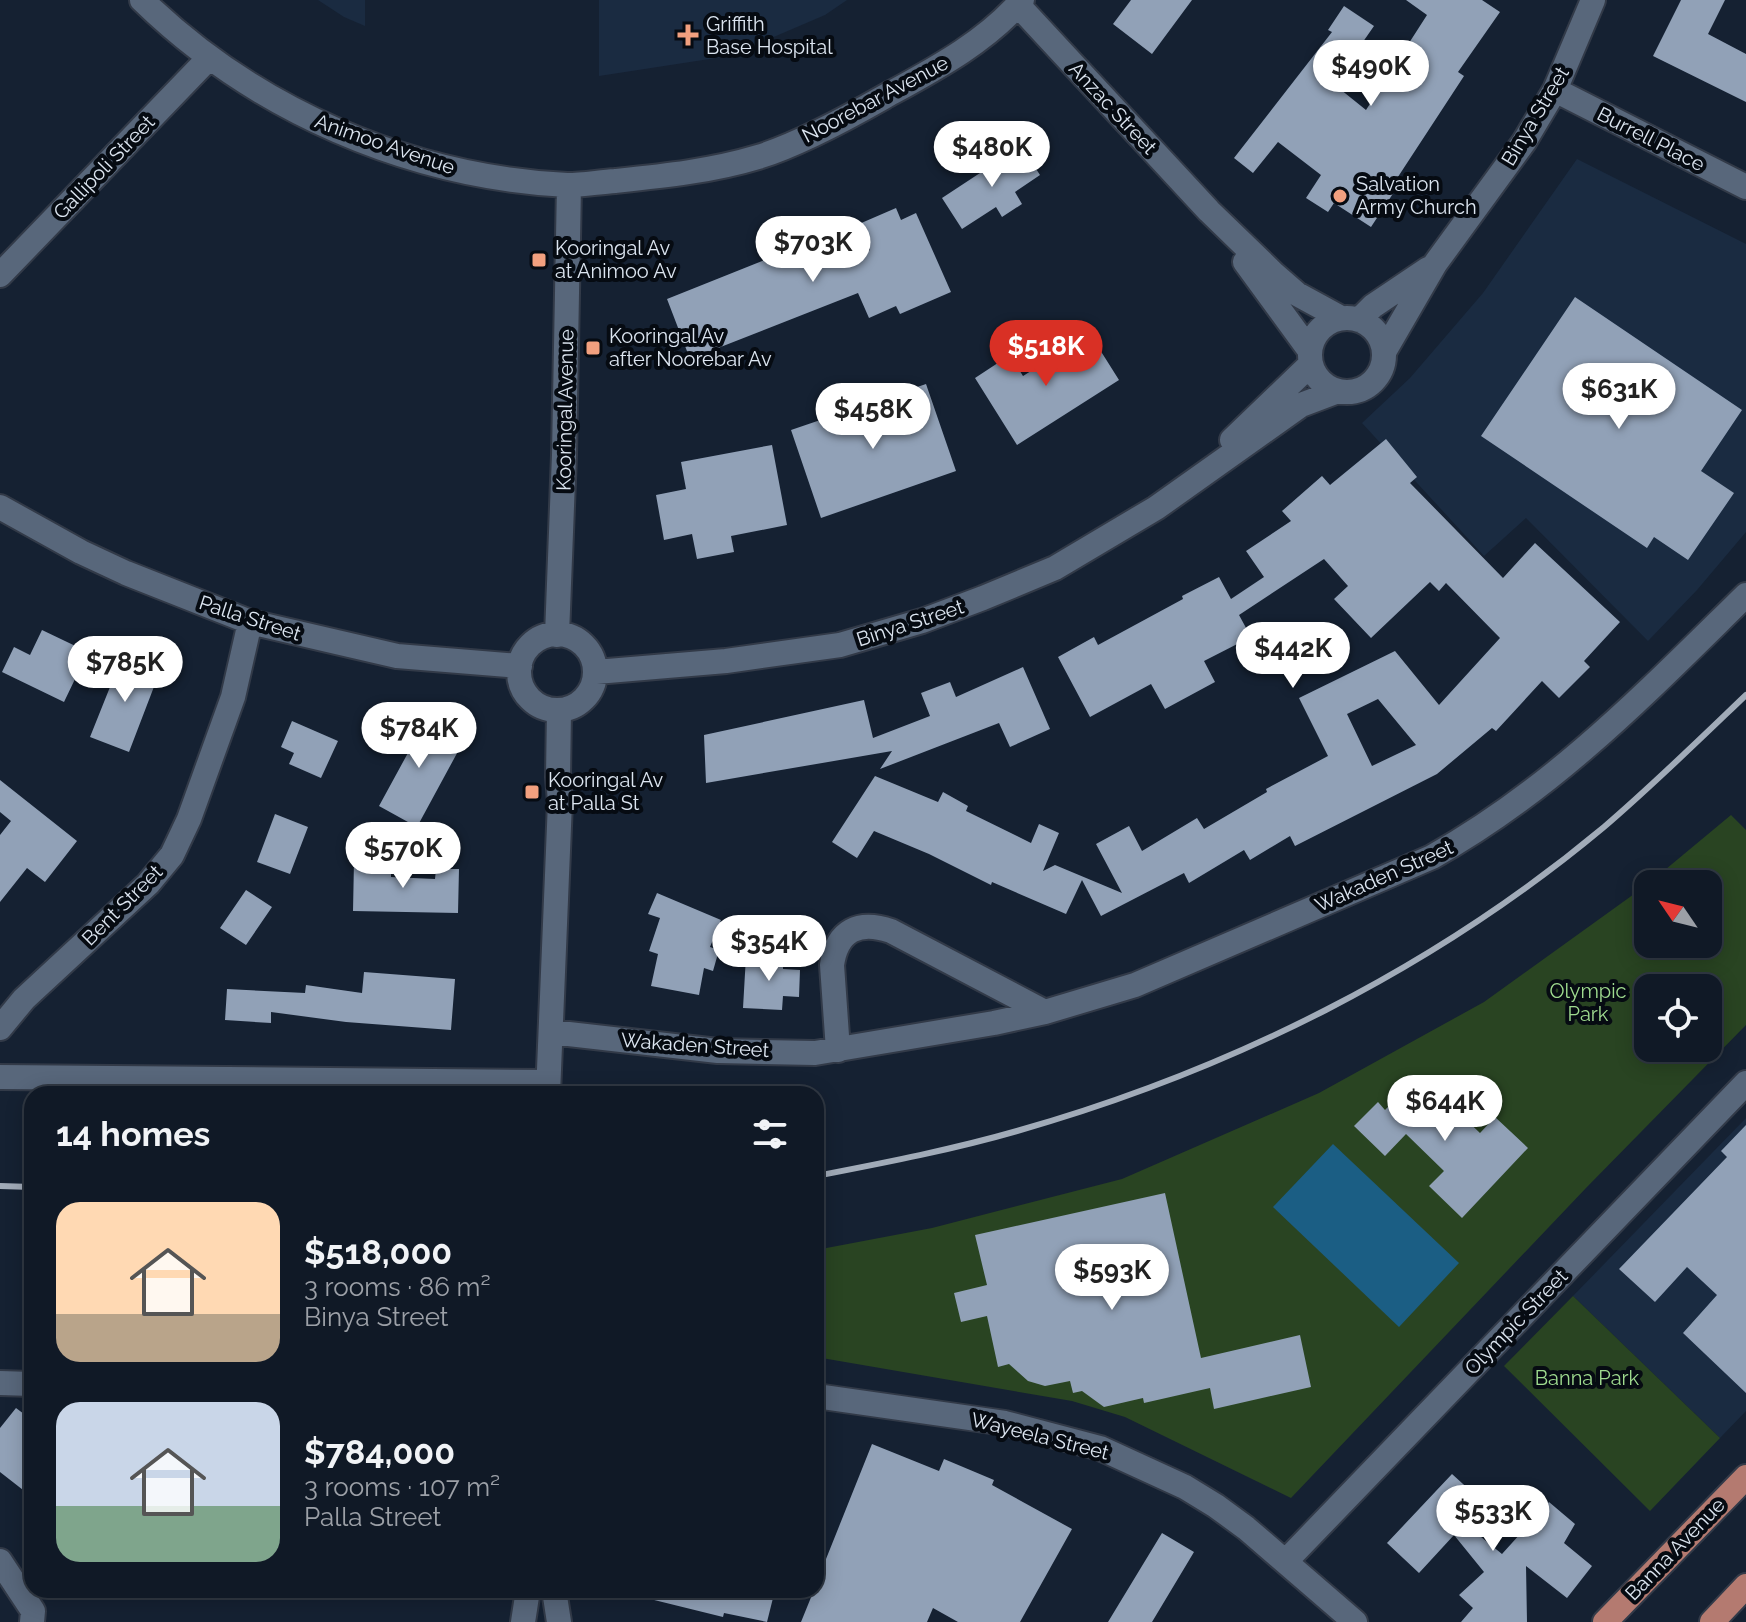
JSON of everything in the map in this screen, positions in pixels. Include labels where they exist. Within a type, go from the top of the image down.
[{"type":"main road","name":"Banna Avenue","points":[[1605,1622],[1746,1477]]},
{"type":"main road","points":[[1712,1622],[1746,1586]]},
{"type":"street","name":"Animoo Avenue","points":[[142,0],[209,58],[259,92],[307,117],[354,137],[446,167],[569,185]]},
{"type":"street","name":"Binya Street","points":[[1384,352],[1435,264],[1524,142],[1555,90],[1593,0]]},
{"type":"street","name":"Noorebar Avenue","points":[[569,185],[679,174],[760,156],[853,115],[956,57],[1020,3]]},
{"type":"street","name":"Anzac Street","points":[[1020,3],[1209,211],[1297,294],[1350,319]]},
{"type":"street","name":"Gallipoli Street","points":[[0,275],[209,58]]},
{"type":"street","name":"Burrell Place","points":[[1555,90],[1746,187]]},
{"type":"street","name":"Kooringal Avenue","points":[[557,635],[569,185]]},
{"type":"street","name":"Anzac Street","points":[[1209,211],[1311,358]]},
{"type":"street","name":"Binya Street","points":[[1350,319],[1435,264]]},
{"type":"street","points":[[1350,319],[1376,332],[1384,352],[1378,375],[1370,383],[1350,392],[1338,391],[1321,382],[1311,358],[1320,329],[1350,319]]},
{"type":"street","name":"Binya Street","points":[[1195,480],[1311,358]]},
{"type":"street","name":"Binya Street","points":[[596,672],[726,661],[840,645],[922,621],[1055,568],[1156,508],[1301,405],[1338,391]]},
{"type":"street","name":"Palla Street","points":[[0,507],[126,573],[250,622],[397,656],[520,666]]},
{"type":"street","name":"Wakaden Street","points":[[551,1032],[718,1051],[815,1053],[1045,1012],[1135,985],[1432,857],[1476,832],[1570,763],[1623,716],[1746,595]]},
{"type":"street","name":"Bent Street","points":[[0,1028],[24,999],[148,884],[172,855],[189,819],[233,697],[250,622]]},
{"type":"street","points":[[570,636],[581,641],[594,660],[596,672],[594,683],[582,701],[559,710],[539,705],[530,698],[523,689],[520,666],[523,655],[538,639],[570,636]]},
{"type":"street","points":[[548,1086],[560,802],[559,710]]},
{"type":"street","points":[[838,1050],[833,952],[840,940],[859,926],[875,926],[891,931],[1045,1012]]},
{"type":"street","points":[[0,1077],[448,1086]]},
{"type":"street","name":"Olympic Street","points":[[1286,1561],[1746,1083]]},
{"type":"street","points":[[0,1383],[24,1384]]},
{"type":"street","name":"Wayeela Street","points":[[824,1397],[1005,1423],[1100,1448],[1185,1487],[1246,1528],[1355,1622]]},
{"type":"street","points":[[0,1561],[24,1597]]},
{"type":"street","points":[[24,1598],[33,1611],[32,1622]]},
{"type":"street","points":[[523,1622],[527,1598]]},
{"type":"street","points":[[555,1598],[559,1622]]},
{"type":"shaded area","points":[[318,0],[365,0],[365,26],[344,17]]},
{"type":"shaded area","name":"Griffith Base Hospital","points":[[599,0],[847,0],[825,15],[729,56],[599,76]]},
{"type":"shaded area","points":[[1577,159],[1746,244],[1746,532],[1648,641],[1526,518],[1484,556],[1362,423],[1410,378],[1483,293]]},
{"type":"shaded area","points":[[1746,1118],[1746,1411],[1720,1438],[1573,1296]]},
{"type":"green space","name":"Olympic Park","points":[[1731,815],[1746,830],[1746,1025],[1722,1049],[1722,974],[1634,974],[1634,1062],[1710,1062],[1291,1498],[1125,1417],[1072,1401],[824,1358],[824,1248],[932,1228],[1122,1179],[1319,1093],[1484,1002],[1634,894],[1634,958],[1722,958],[1722,870],[1665,870]]},
{"type":"green space","name":"Banna Park","points":[[1573,1296],[1720,1438],[1650,1511],[1504,1366]]},
{"type":"water","points":[[1333,1144],[1459,1263],[1399,1327],[1273,1207]]},
{"type":"building","points":[[1131,0],[1192,0],[1152,54],[1113,24]]},
{"type":"building","points":[[1406,0],[1482,0],[1500,12],[1458,72],[1464,76],[1392,186],[1396,189],[1371,227],[1334,203],[1328,212],[1306,198],[1321,175],[1278,142],[1253,173],[1234,158],[1332,32],[1328,30],[1344,6],[1374,26],[1358,49],[1350,44],[1325,77],[1366,110],[1427,15]]},
{"type":"building","points":[[1681,0],[1725,0],[1708,34],[1746,54],[1746,102],[1653,56]]},
{"type":"building","points":[[1021,146],[1040,175],[1015,192],[1022,204],[1002,217],[996,207],[962,229],[942,198]]},
{"type":"building","points":[[896,208],[901,220],[916,213],[951,292],[900,314],[896,306],[869,318],[858,293],[690,359],[667,299],[792,249],[786,234],[817,222],[834,266],[870,250],[859,224]]},
{"type":"building","points":[[1575,297],[1742,410],[1701,471],[1734,493],[1688,560],[1654,537],[1647,548],[1481,436]]},
{"type":"building","points":[[1090,334],[1119,380],[1017,445],[975,378],[1010,355],[1023,376]]},
{"type":"building","points":[[926,384],[956,471],[821,518],[791,430]]},
{"type":"building","points":[[1386,439],[1417,477],[1410,483],[1503,578],[1535,543],[1620,622],[1584,661],[1590,667],[1559,698],[1542,681],[1496,731],[1492,728],[1437,774],[1295,846],[1290,836],[1250,860],[1244,850],[1189,883],[1184,873],[1101,916],[1082,880],[1066,914],[992,882],[991,885],[874,831],[857,858],[832,842],[875,776],[938,802],[943,792],[968,806],[966,811],[1031,843],[1039,824],[1059,833],[1043,871],[1055,865],[1122,893],[1096,844],[1129,826],[1142,851],[1197,818],[1204,829],[1267,792],[1266,789],[1328,756],[1299,698],[1395,651],[1439,705],[1500,638],[1446,583],[1439,591],[1430,582],[1371,638],[1334,599],[1348,586],[1324,559],[1239,615],[1251,637],[1204,661],[1215,682],[1165,709],[1151,684],[1090,717],[1058,657],[1094,637],[1098,645],[1219,577],[1231,599],[1264,577],[1246,551],[1291,521],[1282,511],[1322,476],[1330,485]],"holes":[[[1378,699],[1416,745],[1372,766],[1347,714]]]},
{"type":"building","points":[[772,445],[787,525],[731,536],[734,552],[697,559],[692,534],[664,540],[656,495],[686,489],[681,462]]},
{"type":"building","points":[[42,630],[88,652],[64,702],[2,672],[14,647],[30,655]]},
{"type":"building","points":[[122,657],[160,671],[129,752],[90,737]]},
{"type":"building","points":[[1023,667],[1050,729],[1010,747],[999,723],[880,769],[892,751],[706,783],[704,735],[864,700],[873,738],[930,716],[921,693],[950,682],[956,697]]},
{"type":"building","points":[[407,714],[462,744],[417,827],[379,806],[409,751],[392,742]]},
{"type":"building","points":[[292,721],[338,741],[321,778],[289,764],[294,753],[281,747]]},
{"type":"building","points":[[0,780],[77,841],[45,882],[27,868],[0,902],[0,835],[11,821],[0,812]]},
{"type":"building","points":[[275,814],[308,827],[290,874],[257,862]]},
{"type":"building","points":[[354,861],[391,862],[391,877],[435,879],[436,869],[459,869],[458,913],[353,911]]},
{"type":"building","points":[[246,890],[272,907],[246,945],[220,928]]},
{"type":"building","points":[[657,893],[721,920],[710,947],[719,950],[713,971],[704,968],[699,995],[651,986],[658,954],[649,951],[660,918],[648,914]]},
{"type":"building","points":[[746,956],[783,957],[783,969],[800,970],[799,997],[783,996],[782,1010],[743,1008]]},
{"type":"building","points":[[364,972],[455,979],[451,1030],[346,1022],[271,1012],[271,1023],[225,1020],[227,989],[305,993],[306,985],[362,993]]},
{"type":"building","points":[[1419,1075],[1480,1133],[1495,1117],[1528,1148],[1462,1218],[1429,1186],[1444,1171],[1406,1134],[1385,1156],[1354,1126],[1378,1102],[1385,1110]]},
{"type":"building","points":[[1746,1125],[1746,1393],[1683,1333],[1717,1295],[1687,1267],[1655,1302],[1619,1269],[1727,1157],[1721,1151]]},
{"type":"building","points":[[1165,1193],[1201,1358],[1300,1335],[1311,1387],[1214,1409],[1210,1388],[1144,1403],[1143,1398],[1104,1407],[1082,1391],[1073,1393],[1070,1381],[1045,1386],[1028,1381],[1009,1364],[998,1367],[987,1316],[961,1322],[954,1293],[987,1285],[975,1235]]},
{"type":"building","points":[[16,1408],[24,1414],[24,1491],[0,1472],[0,1428]]},
{"type":"building","points":[[872,1444],[939,1471],[944,1459],[994,1480],[992,1485],[1072,1529],[1020,1622],[958,1622],[933,1608],[927,1622],[801,1622],[811,1598],[824,1598],[824,1564]]},
{"type":"building","points":[[1452,1474],[1484,1503],[1465,1524],[1502,1554],[1549,1502],[1575,1524],[1564,1543],[1592,1566],[1567,1598],[1526,1566],[1527,1622],[1461,1622],[1473,1608],[1459,1595],[1484,1572],[1454,1535],[1419,1573],[1387,1543]]},
{"type":"building","points":[[1162,1533],[1194,1552],[1152,1622],[1108,1622]]},
{"type":"building","points":[[646,1598],[773,1598],[767,1622],[724,1613],[723,1617]]},
{"type":"railway","points":[[824,1174],[967,1144],[1096,1107],[1251,1046],[1326,1010],[1399,970],[1539,878],[1604,827],[1746,695]]},
{"type":"railway","points":[[0,1186],[24,1187]]},
{"type":"place","name":"Griffith Base Hospital","points":[[688,35]]},
{"type":"place","name":"Salvation Army Church","points":[[1340,196]]},
{"type":"place","name":"Kooringal Av at Animoo Av","points":[[539,260]]},
{"type":"place","name":"Kooringal Av after Noorebar Av","points":[[593,348]]},
{"type":"place","name":"Kooringal Av at Palla St","points":[[532,792]]}]
